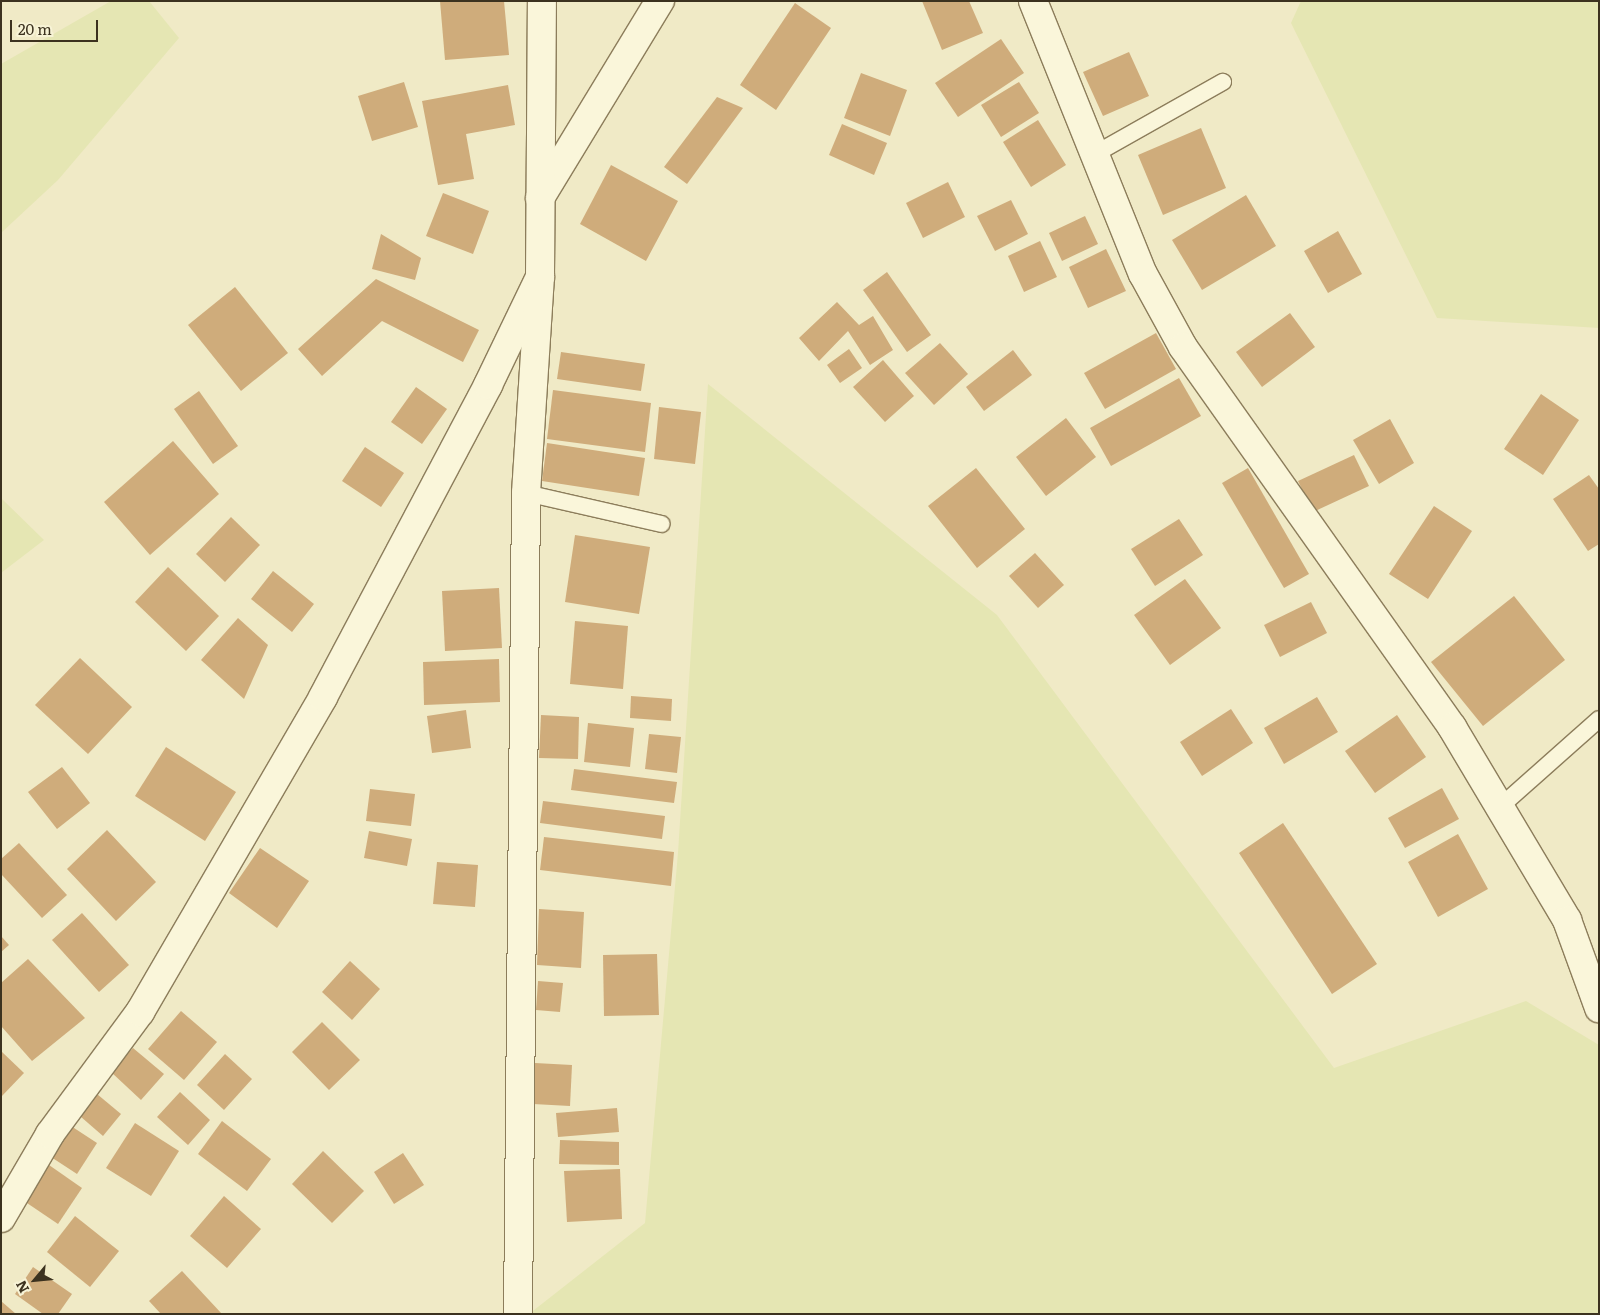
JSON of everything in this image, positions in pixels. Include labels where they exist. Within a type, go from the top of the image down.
[{"type":"street","points":[[518,1314],[526,493],[540,277],[542,1]]},
{"type":"street","points":[[540,198],[660,1]]},
{"type":"street","points":[[1033,1],[1143,274],[1183,347],[1452,727],[1567,920],[1599,1008]]},
{"type":"street","points":[[1,1218],[50,1134],[140,1012],[324,697],[484,393],[540,277]]},
{"type":"lane","points":[[1096,154],[1223,82]]},
{"type":"lane","points":[[526,493],[661,524]]},
{"type":"lane","points":[[1500,807],[1599,719]]},
{"type":"green space","points":[[111,1],[149,1],[179,38],[58,180],[1,233],[1,64]]},
{"type":"green space","points":[[1301,1],[1599,1],[1599,328],[1437,318],[1291,23]]},
{"type":"green space","points":[[708,384],[997,615],[1334,1068],[1526,1001],[1599,1045],[1599,1314],[529,1314],[645,1223],[678,853]]},
{"type":"green space","points":[[1,498],[44,540],[1,573]]},
{"type":"building","points":[[440,1],[504,1],[509,55],[445,60]]},
{"type":"building","points":[[922,1],[969,1],[983,33],[942,50]]},
{"type":"building","points":[[795,3],[831,28],[776,110],[740,85]]},
{"type":"building","points":[[1001,39],[1024,73],[958,117],[935,83]]},
{"type":"building","points":[[1129,52],[1149,96],[1103,116],[1083,72]]},
{"type":"building","points":[[861,73],[907,90],[890,136],[844,118]]},
{"type":"building","points":[[404,82],[418,127],[372,141],[358,96]]},
{"type":"building","points":[[1019,82],[1039,113],[1001,137],[981,105]]},
{"type":"building","points":[[508,85],[515,125],[466,134],[474,179],[438,185],[422,101]]},
{"type":"building","points":[[717,97],[743,108],[687,184],[664,167]]},
{"type":"building","points":[[1038,120],[1066,165],[1031,187],[1003,142]]},
{"type":"building","points":[[842,124],[887,143],[874,175],[829,155]]},
{"type":"building","points":[[1201,128],[1226,188],[1163,215],[1138,155]]},
{"type":"building","points":[[611,165],[678,201],[646,261],[580,224]]},
{"type":"building","points":[[948,182],[965,217],[923,238],[906,203]]},
{"type":"building","points":[[443,193],[489,211],[473,254],[426,236]]},
{"type":"building","points":[[1246,195],[1276,246],[1202,290],[1172,240]]},
{"type":"building","points":[[1011,200],[1028,234],[995,251],[977,216]]},
{"type":"building","points":[[1085,216],[1098,244],[1062,261],[1049,233]]},
{"type":"building","points":[[1338,231],[1362,274],[1328,293],[1304,251]]},
{"type":"building","points":[[381,234],[421,258],[415,280],[372,269]]},
{"type":"building","points":[[1040,241],[1057,277],[1024,292],[1008,256]]},
{"type":"building","points":[[1106,249],[1126,291],[1088,308],[1069,267]]},
{"type":"building","points":[[887,272],[931,335],[907,352],[863,290]]},
{"type":"building","points":[[376,279],[479,330],[463,362],[382,321],[322,376],[298,349]]},
{"type":"building","points":[[235,287],[288,353],[241,391],[188,325]]},
{"type":"building","points":[[837,302],[859,325],[873,316],[893,350],[870,365],[848,331],[819,361],[799,338]]},
{"type":"building","points":[[1290,313],[1315,347],[1262,387],[1236,352]]},
{"type":"building","points":[[1156,333],[1176,369],[1105,409],[1084,373]]},
{"type":"building","points":[[940,343],[968,374],[934,405],[905,373]]},
{"type":"building","points":[[849,349],[862,368],[840,383],[827,365]]},
{"type":"building","points":[[1013,350],[1032,375],[984,411],[966,387]]},
{"type":"building","points":[[561,352],[645,364],[641,391],[557,379]]},
{"type":"building","points":[[883,360],[914,396],[885,422],[853,387]]},
{"type":"building","points":[[1179,378],[1201,416],[1111,466],[1090,428]]},
{"type":"building","points":[[416,387],[447,409],[422,444],[391,422]]},
{"type":"building","points":[[553,390],[651,403],[645,452],[547,439]]},
{"type":"building","points":[[199,391],[238,446],[213,464],[174,409]]},
{"type":"building","points":[[1541,394],[1579,420],[1543,475],[1504,449]]},
{"type":"building","points":[[659,407],[701,412],[695,464],[654,459]]},
{"type":"building","points":[[1066,418],[1096,457],[1046,496],[1016,457]]},
{"type":"building","points":[[1390,419],[1414,463],[1379,484],[1353,440]]},
{"type":"building","points":[[173,441],[219,494],[150,555],[104,502]]},
{"type":"building","points":[[547,443],[645,458],[639,496],[542,481]]},
{"type":"building","points":[[365,447],[404,473],[381,507],[342,481]]},
{"type":"building","points":[[1354,455],[1369,486],[1313,512],[1298,481]]},
{"type":"building","points":[[976,468],[1025,529],[977,568],[928,506]]},
{"type":"building","points":[[1248,468],[1309,574],[1284,588],[1222,483]]},
{"type":"building","points":[[1589,475],[1599,489],[1599,544],[1588,551],[1553,499]]},
{"type":"building","points":[[1434,506],[1472,531],[1428,599],[1389,574]]},
{"type":"building","points":[[231,517],[260,545],[225,582],[196,554]]},
{"type":"building","points":[[1179,519],[1203,555],[1155,586],[1131,549]]},
{"type":"building","points":[[575,535],[650,547],[639,614],[565,602]]},
{"type":"building","points":[[1035,553],[1064,585],[1038,608],[1009,576]]},
{"type":"building","points":[[168,567],[219,616],[186,651],[135,602]]},
{"type":"building","points":[[273,571],[314,604],[292,632],[251,599]]},
{"type":"building","points":[[1185,579],[1221,628],[1170,665],[1134,615]]},
{"type":"building","points":[[499,588],[502,648],[445,651],[442,591]]},
{"type":"building","points":[[1514,596],[1565,660],[1483,726],[1431,662]]},
{"type":"building","points":[[1311,602],[1327,633],[1280,657],[1264,625]]},
{"type":"building","points":[[238,618],[268,645],[244,699],[201,660]]},
{"type":"building","points":[[575,621],[628,626],[623,689],[570,684]]},
{"type":"building","points":[[80,658],[132,707],[88,754],[35,705]]},
{"type":"building","points":[[499,659],[500,702],[424,705],[423,662]]},
{"type":"building","points":[[631,696],[672,699],[671,721],[630,718]]},
{"type":"building","points":[[1317,697],[1338,732],[1284,764],[1264,728]]},
{"type":"building","points":[[1231,709],[1253,743],[1202,776],[1180,742]]},
{"type":"building","points":[[466,710],[471,748],[432,753],[427,716]]},
{"type":"building","points":[[541,715],[579,717],[578,759],[539,758]]},
{"type":"building","points":[[1397,715],[1426,757],[1375,793],[1345,751]]},
{"type":"building","points":[[588,723],[634,728],[630,767],[584,762]]},
{"type":"building","points":[[649,734],[681,737],[677,773],[645,769]]},
{"type":"building","points":[[166,747],[236,792],[205,841],[135,796]]},
{"type":"building","points":[[62,767],[90,803],[57,829],[28,792]]},
{"type":"building","points":[[574,769],[677,782],[674,803],[571,790]]},
{"type":"building","points":[[1442,788],[1459,819],[1405,848],[1388,818]]},
{"type":"building","points":[[370,789],[415,794],[411,826],[366,821]]},
{"type":"building","points":[[543,801],[665,816],[662,839],[540,823]]},
{"type":"building","points":[[1283,823],[1377,964],[1332,994],[1239,853]]},
{"type":"building","points":[[107,830],[156,882],[116,921],[67,869]]},
{"type":"building","points":[[369,831],[412,839],[407,866],[364,858]]},
{"type":"building","points":[[1458,834],[1488,889],[1438,917],[1408,862]]},
{"type":"building","points":[[544,837],[674,852],[671,886],[540,870]]},
{"type":"building","points":[[19,843],[67,895],[42,918],[1,874],[1,859]]},
{"type":"building","points":[[260,848],[309,881],[277,928],[229,893]]},
{"type":"building","points":[[437,862],[478,865],[475,907],[433,904]]},
{"type":"building","points":[[539,909],[584,912],[581,968],[537,965]]},
{"type":"building","points":[[82,913],[129,965],[99,992],[52,940]]},
{"type":"building","points":[[1,936],[9,945],[1,952]]},
{"type":"building","points":[[657,954],[659,1015],[604,1016],[603,955]]},
{"type":"building","points":[[28,959],[85,1018],[32,1061],[1,1026],[1,983]]},
{"type":"building","points":[[350,961],[380,989],[352,1020],[322,992]]},
{"type":"building","points":[[538,981],[563,983],[560,1012],[536,1010]]},
{"type":"building","points":[[181,1011],[217,1042],[184,1080],[148,1049]]},
{"type":"building","points":[[322,1022],[360,1060],[329,1090],[292,1052]]},
{"type":"building","points":[[133,1048],[164,1074],[141,1100],[111,1072]]},
{"type":"building","points":[[1,1051],[24,1073],[1,1097]]},
{"type":"building","points":[[225,1054],[252,1079],[224,1110],[197,1085]]},
{"type":"building","points":[[535,1063],[572,1065],[570,1106],[533,1104]]},
{"type":"building","points":[[91,1089],[121,1114],[103,1136],[73,1110]]},
{"type":"building","points":[[180,1092],[210,1120],[188,1145],[157,1117]]},
{"type":"building","points":[[617,1108],[619,1132],[558,1137],[556,1113]]},
{"type":"building","points":[[222,1121],[271,1159],[247,1191],[198,1154]]},
{"type":"building","points":[[135,1123],[179,1151],[151,1196],[106,1168]]},
{"type":"building","points":[[71,1126],[97,1143],[77,1174],[51,1157]]},
{"type":"building","points":[[560,1140],[619,1142],[619,1165],[559,1164]]},
{"type":"building","points":[[323,1151],[364,1191],[332,1223],[292,1184]]},
{"type":"building","points":[[403,1153],[424,1185],[394,1204],[374,1172]]},
{"type":"building","points":[[49,1165],[82,1188],[58,1224],[24,1201]]},
{"type":"building","points":[[620,1169],[622,1219],[567,1222],[564,1171]]},
{"type":"building","points":[[224,1196],[261,1229],[227,1268],[190,1236]]},
{"type":"building","points":[[75,1216],[119,1251],[90,1287],[47,1252]]},
{"type":"building","points":[[33,1267],[72,1294],[58,1314],[43,1314],[15,1294]]},
{"type":"building","points":[[182,1271],[222,1314],[161,1314],[149,1301]]},
{"type":"building","points":[[1,1301],[16,1314],[1,1314]]}]
